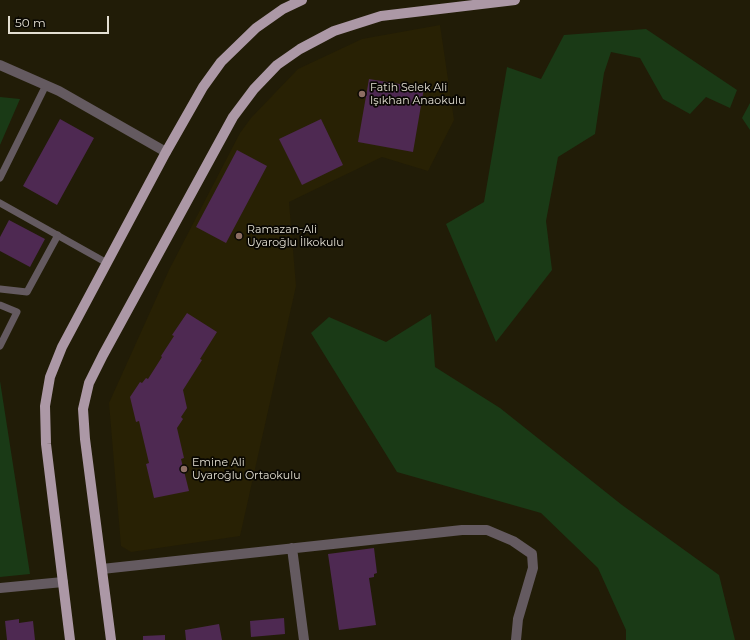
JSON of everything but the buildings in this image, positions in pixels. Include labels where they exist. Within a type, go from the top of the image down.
[{"type":"main road","points":[[70,640],[46,444],[45,406],[50,377],[62,347],[166,152],[203,87],[221,62],[256,28],[283,9],[302,0]]},
{"type":"main road","points":[[111,640],[85,439],[84,409],[89,383],[233,117],[254,89],[277,65],[300,49],[334,31],[381,16],[515,0]]},
{"type":"street","points":[[0,65],[60,90],[166,152]]},
{"type":"street","points":[[102,568],[462,530],[487,530],[513,541],[532,554],[533,568],[518,619],[516,640]]},
{"type":"street","points":[[292,548],[304,640]]},
{"type":"street","points":[[0,588],[63,582]]},
{"type":"lane","points":[[0,178],[46,84]]},
{"type":"lane","points":[[0,203],[107,263]]},
{"type":"lane","points":[[0,289],[27,292],[58,235]]},
{"type":"lane","points":[[0,305],[17,312],[0,346]]},
{"type":"shaded area","points":[[440,25],[454,120],[428,171],[382,157],[289,202],[296,286],[240,536],[131,552],[121,546],[109,403],[169,270],[240,133],[251,118],[298,69],[362,39]]},
{"type":"green space","points":[[646,29],[737,90],[730,108],[706,97],[690,114],[663,99],[640,58],[611,52],[604,73],[595,134],[558,157],[546,221],[552,270],[496,342],[446,224],[484,202],[507,67],[541,79],[564,35]]},
{"type":"green space","points":[[0,97],[20,99],[0,145]]},
{"type":"green space","points":[[750,103],[750,130],[742,118]]},
{"type":"green space","points":[[431,314],[435,367],[500,408],[622,505],[719,575],[735,640],[626,640],[626,630],[598,568],[541,513],[397,472],[311,333],[329,317],[386,342]]},
{"type":"green space","points":[[0,381],[30,574],[0,577]]},
{"type":"place","name":"Fatih Selek Ali Işıkhan Anaokulu","points":[[362,94]]},
{"type":"place","name":"Ramazan-Ali Uyaroğlu İlkokulu","points":[[239,236]]},
{"type":"place","name":"Emine Ali Uyaroğlu Ortaokulu","points":[[184,469]]}]
